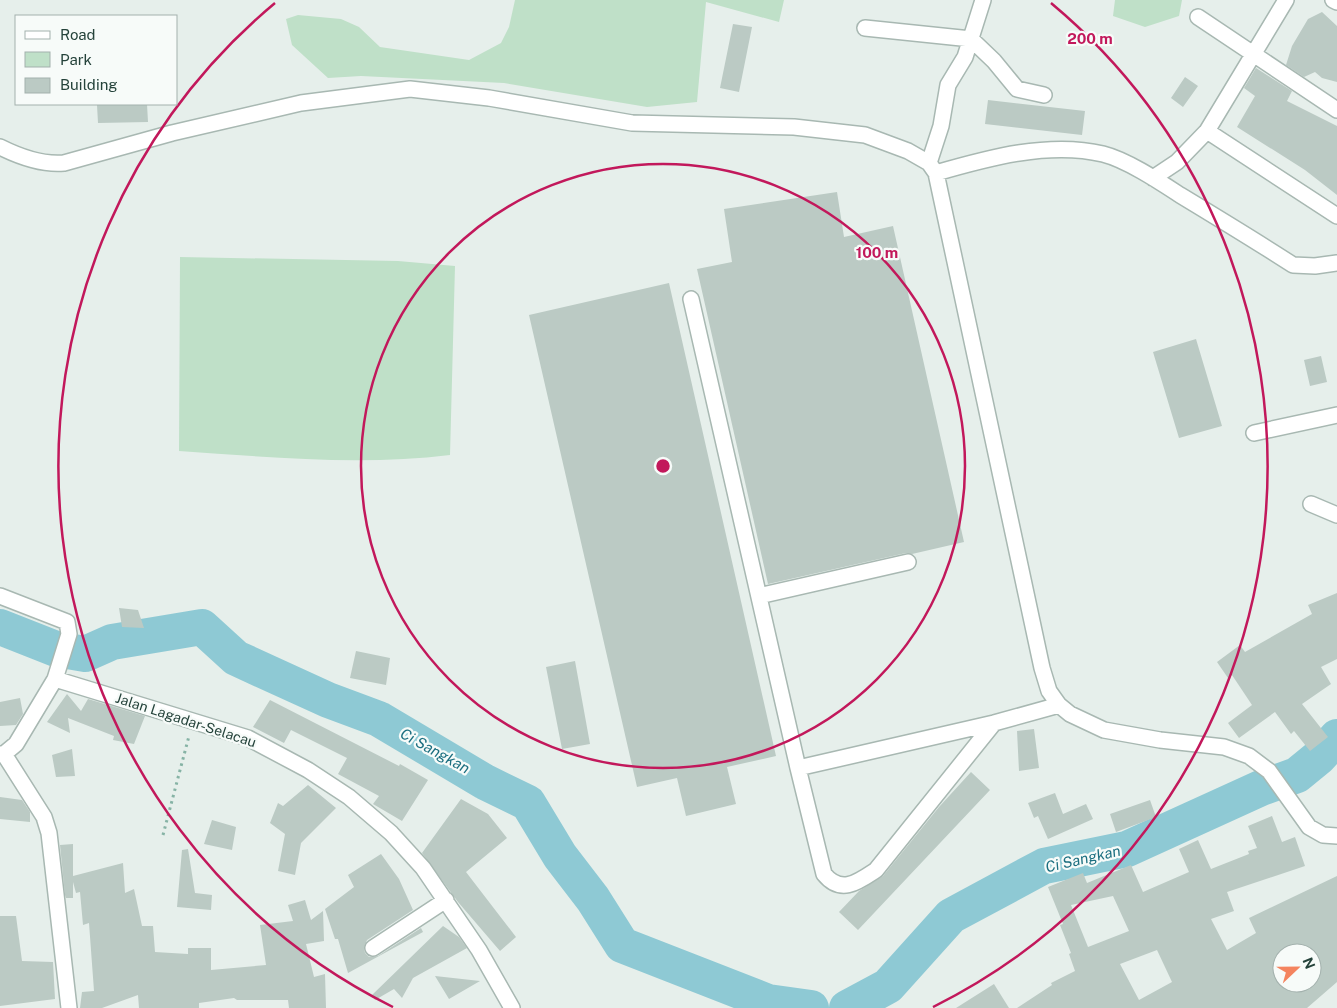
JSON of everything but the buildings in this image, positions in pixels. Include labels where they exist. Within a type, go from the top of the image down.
[{"type":"street","points":[[983,0],[965,57],[948,85],[932,168],[1042,668],[1049,691],[1059,705],[1070,714],[1104,730],[1153,739],[1224,747],[1244,753],[1264,766],[1301,818],[1314,832],[1327,836],[1337,836]]},
{"type":"street","points":[[1153,178],[1177,162],[1207,131],[1286,0]]},
{"type":"street","points":[[1333,0],[1337,2]]},
{"type":"street","points":[[1198,17],[1253,56],[1337,110]]},
{"type":"street","points":[[864,28],[971,39],[994,61],[1017,89],[1044,95]]},
{"type":"street","points":[[0,147],[37,162],[50,164],[64,163],[172,133],[302,103],[410,89],[488,98],[632,123],[794,127],[865,135],[908,151],[932,168],[1063,149],[1104,155],[1153,178],[1293,265],[1315,266],[1337,263]]},
{"type":"street","points":[[1207,131],[1337,216]]},
{"type":"street","points":[[692,300],[798,768],[824,874],[831,882],[845,886],[858,882],[876,870],[994,723]]},
{"type":"street","points":[[1254,433],[1337,415]]},
{"type":"street","points":[[1311,504],[1337,515]]},
{"type":"street","points":[[759,596],[908,562]]},
{"type":"street","points":[[0,596],[68,622],[70,629],[56,676],[16,744],[2,754],[44,817],[49,834],[68,1008]]},
{"type":"street","name":"Jalan Lagadar-Selacau","points":[[56,676],[248,738],[308,770],[349,797],[391,833],[423,868],[479,950],[512,1008]]},
{"type":"street","points":[[798,768],[994,723],[1059,705]]},
{"type":"street","points":[[374,948],[446,900]]},
{"type":"path","points":[[163,835],[193,721]]},
{"type":"green space","points":[[515,0],[784,0],[779,22],[706,2],[697,102],[647,107],[504,83],[361,76],[328,78],[292,45],[286,19],[298,15],[341,19],[359,27],[380,47],[469,60],[501,43],[509,27]]},
{"type":"green space","points":[[1115,0],[1182,0],[1179,16],[1145,27],[1113,16]]},
{"type":"green space","points":[[180,257],[398,261],[455,266],[450,455],[382,460],[348,460],[280,458],[179,451]]},
{"type":"waterway","name":"Ci Sangkan","points":[[0,627],[56,649],[85,654],[112,642],[202,627],[236,658],[328,700],[379,719],[485,782],[528,803],[560,856],[593,899],[622,945],[768,1002],[811,1008]]},
{"type":"waterway","name":"Ci Sangkan","points":[[847,1008],[888,986],[951,916],[1044,866],[1127,849],[1261,788],[1297,775],[1319,757],[1337,737]]}]
